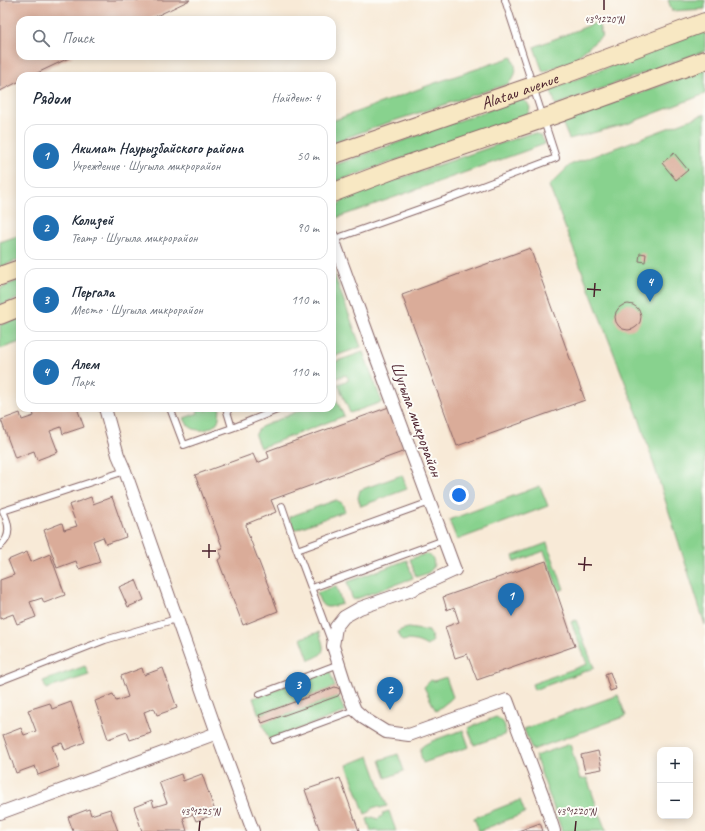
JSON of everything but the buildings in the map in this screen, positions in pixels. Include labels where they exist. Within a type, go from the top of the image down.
[{"type":"main road","name":"Alatau avenue","points":[[336,154],[533,86],[705,22]]},
{"type":"main road","name":"Alatau avenue","points":[[336,191],[395,169],[544,118],[705,60]]},
{"type":"main road","points":[[0,276],[16,270]]},
{"type":"main road","points":[[0,315],[16,309]]},
{"type":"street","name":"Шугыла микрорайон","points":[[336,249],[456,570],[409,591],[360,608],[344,617],[336,626],[333,646],[355,710]]},
{"type":"street","points":[[106,412],[118,455],[253,831]]},
{"type":"street","points":[[355,710],[365,719],[386,732],[409,735],[507,700],[543,796],[554,831]]},
{"type":"street","points":[[0,813],[217,733]]},
{"type":"lane","points":[[336,237],[445,200],[556,158],[506,0]]},
{"type":"lane","points":[[172,412],[184,444],[232,428],[272,412]]},
{"type":"lane","points":[[227,412],[232,428]]},
{"type":"lane","points":[[0,546],[7,538],[8,521],[1,507],[125,471]]},
{"type":"lane","points":[[298,550],[430,502]]},
{"type":"lane","points":[[282,506],[333,646]]},
{"type":"lane","points":[[312,588],[444,540]]},
{"type":"lane","points":[[0,681],[110,638],[176,619]]},
{"type":"lane","points":[[260,694],[339,664]]},
{"type":"lane","points":[[274,740],[355,710]]},
{"type":"green space","points":[[668,0],[705,0],[705,9],[672,11]]},
{"type":"green space","points":[[598,22],[602,36],[572,61],[543,72],[534,47]]},
{"type":"green space","points":[[705,30],[705,51],[556,105],[550,89]]},
{"type":"green space","points":[[512,57],[515,65],[516,71],[514,77],[508,84],[381,125],[336,142],[336,120],[435,83]]},
{"type":"green space","points":[[705,69],[705,94],[627,124],[569,139],[562,122]]},
{"type":"green space","points":[[520,99],[525,101],[530,108],[528,114],[336,182],[336,165]]},
{"type":"green space","points":[[705,114],[705,625],[639,418],[549,186],[570,165]]},
{"type":"green space","points":[[528,134],[541,136],[545,144],[336,218],[338,206],[347,197]]},
{"type":"green space","points":[[16,236],[16,261],[0,267],[0,242]]},
{"type":"green space","points":[[336,280],[361,347],[336,356]]},
{"type":"green space","points":[[16,282],[16,299],[0,305],[0,288]]},
{"type":"green space","points":[[16,319],[16,343],[0,349],[0,325]]},
{"type":"green space","points":[[363,352],[382,402],[350,413],[338,384],[349,380],[346,375],[336,378],[336,362]]},
{"type":"green space","points":[[336,399],[344,416],[260,448],[255,436],[261,427],[296,412],[336,412]]},
{"type":"green space","points":[[220,412],[218,421],[212,427],[203,430],[190,427],[184,418],[198,413]]},
{"type":"green space","points":[[402,475],[407,489],[361,506],[358,498],[360,490]]},
{"type":"green space","points":[[540,486],[548,506],[457,540],[449,520]]},
{"type":"green space","points":[[336,500],[342,503],[345,511],[294,530],[289,517]]},
{"type":"green space","points":[[547,543],[564,589],[559,591],[544,551],[515,562],[513,556]]},
{"type":"green space","points":[[425,554],[432,557],[434,562],[433,567],[429,572],[416,577],[410,559]]},
{"type":"green space","points":[[407,560],[413,578],[353,600],[347,582]]},
{"type":"green space","points":[[336,586],[342,604],[326,607],[321,603],[317,593]]},
{"type":"green space","points":[[576,620],[594,668],[534,690],[532,684],[587,664],[571,622]]},
{"type":"green space","points":[[408,628],[429,631],[433,641],[427,646],[415,641],[402,641],[398,632]]},
{"type":"green space","points":[[319,632],[323,646],[322,653],[309,660],[301,638]]},
{"type":"green space","points":[[85,666],[89,675],[46,689],[43,681]]},
{"type":"green space","points":[[329,669],[335,687],[259,715],[253,698]]},
{"type":"green space","points":[[446,677],[453,697],[436,711],[424,687],[431,680],[434,681]]},
{"type":"green space","points":[[618,695],[626,716],[532,750],[524,729]]},
{"type":"green space","points":[[338,696],[345,712],[269,740],[262,723]]},
{"type":"green space","points":[[496,717],[504,724],[504,735],[474,745],[468,728]]},
{"type":"green space","points":[[463,730],[469,747],[423,763],[420,751],[423,746],[433,740]]},
{"type":"green space","points":[[570,744],[580,779],[587,778],[606,831],[562,831],[535,756]]},
{"type":"green space","points":[[398,754],[404,771],[386,778],[380,760]]},
{"type":"green space","points":[[369,756],[387,806],[380,808],[374,807],[370,812],[365,814],[347,765]]},
{"type":"green space","points":[[520,800],[525,813],[479,831],[474,818]]},
{"type":"green space","points":[[389,811],[396,831],[371,831],[367,819],[373,817],[378,819],[383,813]]},
{"type":"place","name":"Алем","points":[[650,302]]},
{"type":"place","name":"Акимат Наурызбайского района","points":[[511,616]]},
{"type":"place","name":"Пергала","points":[[298,705]]},
{"type":"place","name":"Колизей","points":[[390,710]]}]
